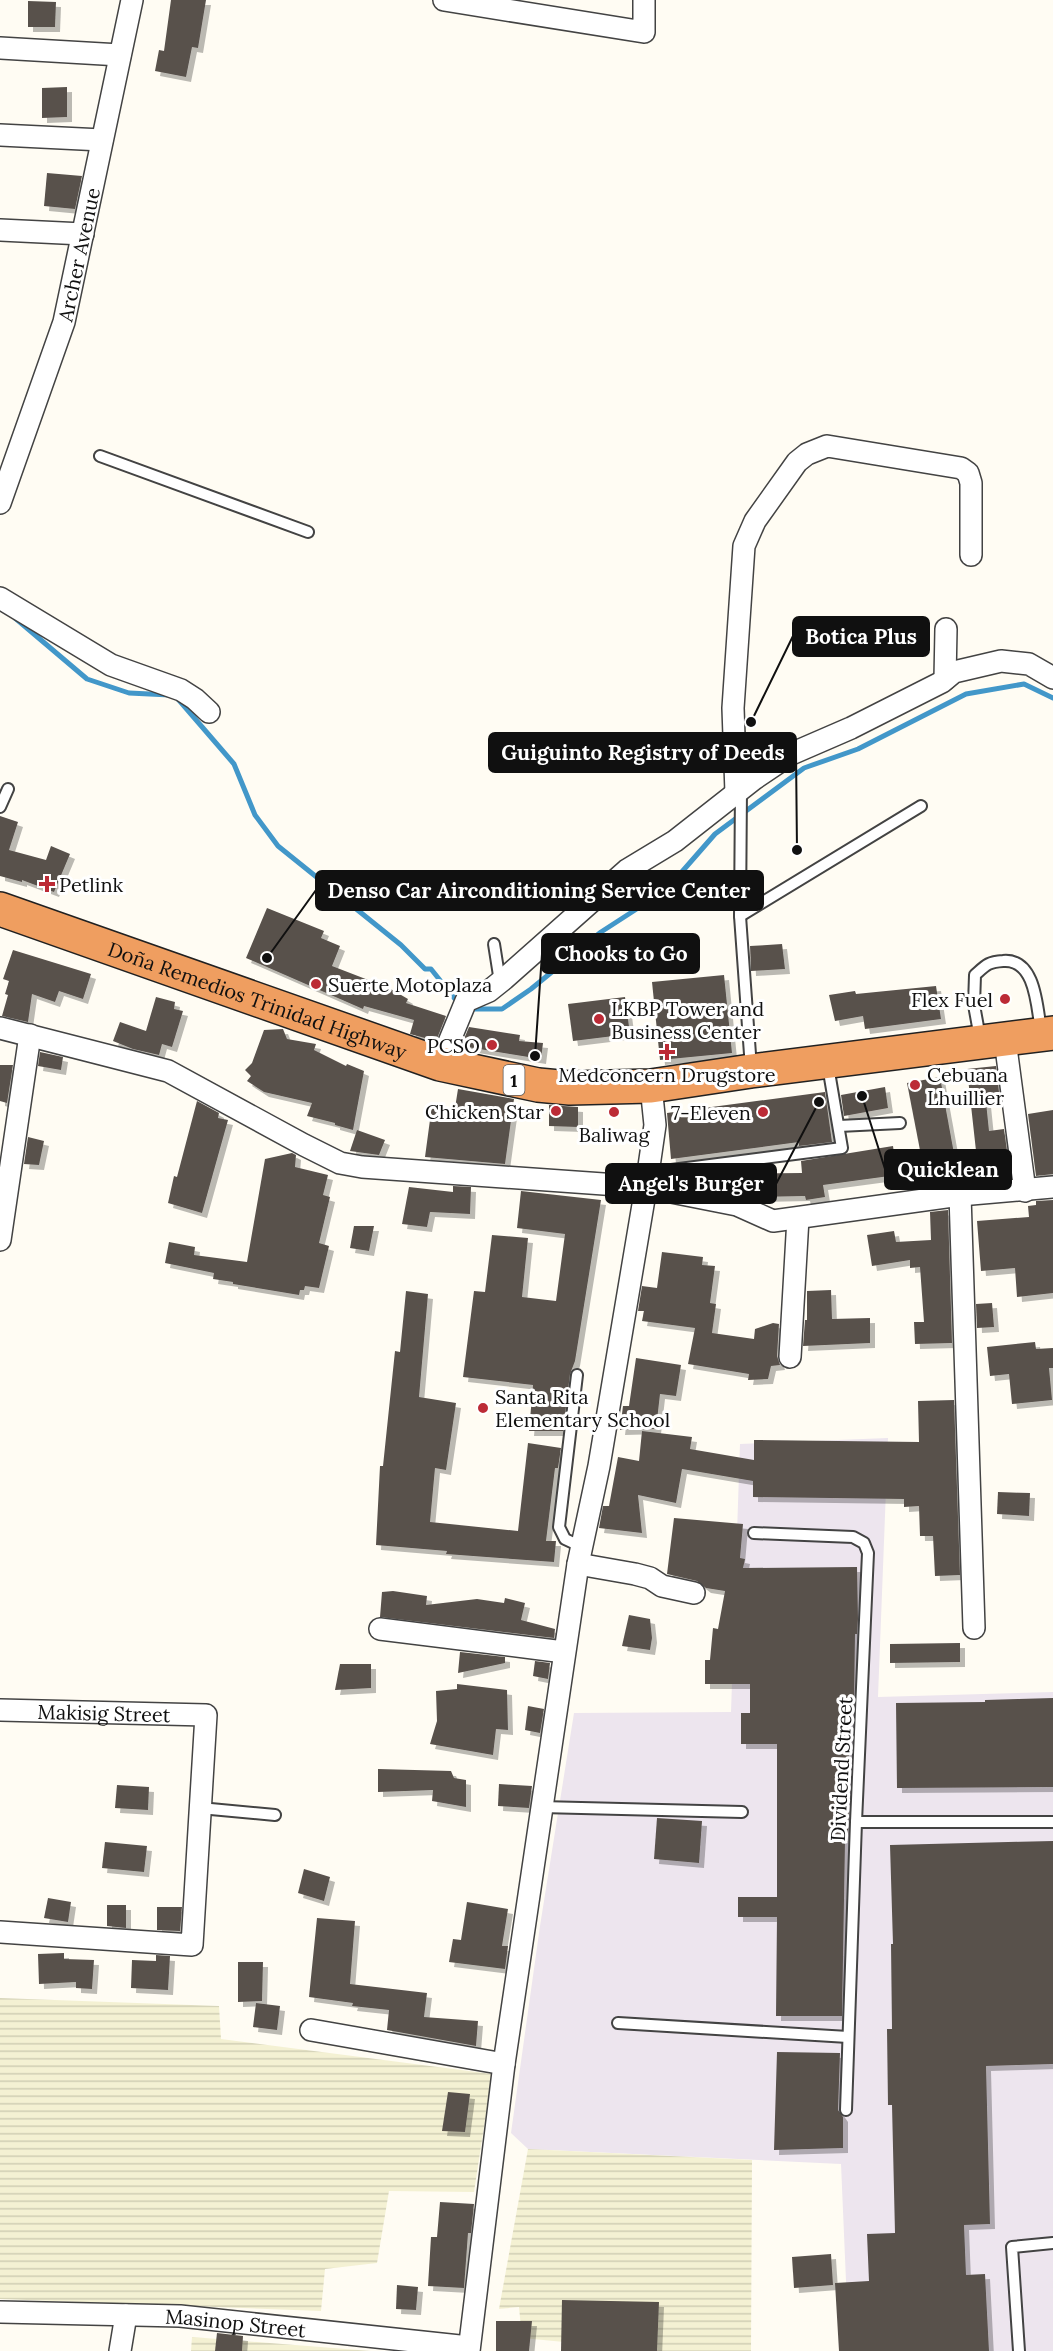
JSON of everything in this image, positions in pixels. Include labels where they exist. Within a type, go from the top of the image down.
[{"type":"highway","name":"Doña Remedios Trinidad Highway","points":[[0,909],[440,1064],[538,1085],[570,1088],[651,1086],[751,1071],[1047,1034]]},
{"type":"street","name":"Archer Avenue","points":[[0,503],[64,322],[132,0]]},
{"type":"street","points":[[444,0],[544,8],[644,32],[644,0]]},
{"type":"street","points":[[0,48],[120,55]]},
{"type":"street","points":[[0,135],[102,140]]},
{"type":"street","points":[[0,230],[83,234]]},
{"type":"street","points":[[740,796],[733,708],[744,546],[755,520],[797,462],[816,449],[827,446],[961,468],[968,473],[971,483],[971,555]]},
{"type":"street","points":[[0,598],[111,665],[181,690],[209,712]]},
{"type":"street","points":[[945,679],[946,628]]},
{"type":"street","points":[[440,1064],[466,1000],[489,991],[500,983],[627,870],[675,842],[740,796],[791,754],[851,728],[945,679],[954,672],[1001,661],[1029,664],[1047,672],[1053,678]]},
{"type":"street","points":[[0,1028],[168,1071],[340,1163],[362,1167],[647,1180],[737,1204],[773,1221],[960,1195],[1053,1187]]},
{"type":"street","points":[[0,1240],[30,1035]]},
{"type":"street","points":[[993,1041],[1024,1191]]},
{"type":"street","points":[[469,2349],[504,2064],[564,1652],[580,1556],[599,1466],[655,1125],[651,1086]]},
{"type":"street","points":[[960,1195],[974,1628]]},
{"type":"street","points":[[790,1357],[798,1218]]},
{"type":"street","points":[[580,1556],[650,1578],[662,1586],[694,1593]]},
{"type":"street","points":[[380,1629],[564,1652]]},
{"type":"street","name":"Makisig Street","points":[[0,1710],[206,1715],[200,1808]]},
{"type":"street","points":[[0,1932],[192,1945],[200,1808]]},
{"type":"street","points":[[311,2030],[504,2064]]},
{"type":"street","name":"Masinop Street","points":[[0,2312],[180,2316],[469,2349]]},
{"type":"street","points":[[120,2351],[126,2314]]},
{"type":"lane","points":[[100,456],[308,532]]},
{"type":"lane","points":[[0,807],[8,789]]},
{"type":"lane","points":[[740,796],[742,828],[740,916],[751,1071]]},
{"type":"lane","points":[[740,916],[921,806]]},
{"type":"lane","points":[[494,944],[500,983]]},
{"type":"lane","points":[[993,1041],[974,1005],[975,975],[989,962],[1010,960],[1023,966],[1031,981],[1047,1034]]},
{"type":"lane","points":[[647,1180],[842,1148],[828,1062]]},
{"type":"lane","points":[[839,1126],[900,1123]]},
{"type":"lane","points":[[577,1374],[559,1527],[565,1539],[580,1556]]},
{"type":"lane","name":"Dividend Street","points":[[754,1533],[853,1537],[864,1542],[868,1553],[846,2110]]},
{"type":"lane","points":[[541,1807],[742,1812]]},
{"type":"lane","points":[[200,1808],[275,1815]]},
{"type":"lane","points":[[856,1822],[1053,1821]]},
{"type":"lane","points":[[618,2024],[848,2037]]},
{"type":"lane","points":[[1019,2351],[1012,2247],[1053,2243]]},
{"type":"shaded area","points":[[888,1438],[878,1697],[1053,1692],[1053,2351],[849,2351],[841,2164],[528,2149],[511,2133],[540,1926],[574,1713],[731,1712],[740,1444]]},
{"type":"shaded area","points":[[0,1998],[219,2006],[221,2039],[492,2074],[474,2192],[389,2191],[377,2263],[325,2269],[321,2311],[0,2299]]},
{"type":"shaded area","points":[[528,2149],[752,2160],[751,2351],[659,2351],[522,2338],[519,2307],[499,2309]]},
{"type":"shaded area","points":[[192,2337],[371,2351],[191,2351]]},
{"type":"building","points":[[171,0],[206,0],[198,48],[192,47],[186,77],[155,71],[159,50],[164,51]]},
{"type":"building","points":[[28,1],[56,2],[55,27],[28,27]]},
{"type":"building","points":[[67,87],[67,117],[42,118],[42,88]]},
{"type":"building","points":[[47,173],[82,176],[75,209],[44,206]]},
{"type":"building","points":[[0,816],[18,822],[9,850],[46,860],[51,846],[70,854],[54,892],[22,880],[22,882],[0,876]]},
{"type":"building","points":[[267,908],[324,931],[321,938],[340,946],[332,966],[389,988],[408,999],[406,1003],[446,1016],[436,1041],[410,1034],[414,1020],[364,1006],[363,1009],[246,958]]},
{"type":"building","points":[[782,944],[785,969],[751,971],[750,946]]},
{"type":"building","points":[[13,950],[91,974],[83,999],[59,991],[55,1002],[32,994],[28,1022],[2,1016],[9,981],[3,979]]},
{"type":"building","points":[[724,975],[732,1053],[660,1060],[652,982]]},
{"type":"building","points":[[936,986],[941,1019],[865,1029],[863,1016],[835,1021],[829,995],[855,991],[856,994]]},
{"type":"building","points":[[156,997],[175,1002],[174,1009],[183,1011],[172,1047],[162,1044],[159,1055],[133,1049],[113,1041],[120,1022],[146,1031]]},
{"type":"building","name":"LKBP Tower and Business Center","points":[[625,997],[630,1034],[573,1041],[568,1004]]},
{"type":"building","points":[[469,1027],[520,1035],[519,1041],[543,1043],[541,1059],[461,1046]]},
{"type":"building","points":[[283,1029],[287,1039],[316,1044],[314,1050],[346,1066],[347,1064],[364,1071],[353,1130],[307,1116],[312,1103],[264,1092],[247,1081],[251,1076],[245,1070],[252,1063],[264,1030]]},
{"type":"building","points":[[40,1052],[63,1057],[61,1070],[38,1066]]},
{"type":"building","points":[[0,1065],[13,1065],[7,1103],[0,1101]]},
{"type":"building","points":[[996,1066],[1000,1101],[986,1102],[989,1131],[1004,1129],[1009,1166],[978,1169],[967,1069]]},
{"type":"building","points":[[940,1077],[957,1170],[925,1176],[907,1083]]},
{"type":"building","points":[[885,1087],[888,1108],[844,1116],[841,1095]]},
{"type":"building","points":[[458,1089],[514,1099],[505,1164],[425,1157],[432,1105],[455,1108]]},
{"type":"building","points":[[825,1092],[832,1142],[799,1146],[799,1142],[671,1159],[667,1113]]},
{"type":"building","points":[[197,1101],[219,1113],[218,1118],[228,1120],[202,1213],[168,1203]]},
{"type":"building","points":[[549,1105],[578,1107],[578,1127],[549,1126]]},
{"type":"building","points":[[1053,1110],[1053,1174],[1036,1176],[1028,1114]]},
{"type":"building","points":[[357,1130],[385,1140],[379,1155],[350,1151]]},
{"type":"building","points":[[28,1137],[44,1141],[39,1165],[24,1164]]},
{"type":"building","points":[[893,1146],[897,1175],[823,1185],[825,1197],[806,1200],[805,1196],[750,1197],[739,1192],[675,1180],[675,1177],[699,1174],[802,1173],[801,1161]]},
{"type":"building","points":[[292,1153],[296,1155],[295,1167],[328,1175],[323,1195],[330,1197],[319,1243],[329,1246],[319,1288],[305,1286],[304,1290],[300,1290],[299,1295],[233,1284],[233,1282],[213,1279],[214,1273],[165,1263],[169,1242],[195,1247],[194,1255],[247,1262],[265,1159]]},
{"type":"building","points":[[453,1186],[471,1187],[470,1214],[430,1212],[427,1227],[402,1224],[409,1187],[453,1192]]},
{"type":"building","points":[[521,1191],[601,1200],[575,1361],[570,1374],[563,1431],[529,1431],[533,1385],[463,1377],[474,1291],[485,1292],[492,1235],[528,1238],[522,1297],[556,1301],[565,1234],[517,1228]]},
{"type":"building","points":[[1053,1200],[1053,1293],[1017,1297],[1015,1268],[981,1271],[977,1221],[1029,1217],[1028,1206],[1036,1205],[1036,1201]]},
{"type":"building","points":[[948,1210],[952,1343],[915,1344],[914,1322],[924,1322],[920,1267],[910,1268],[910,1260],[872,1266],[867,1235],[894,1231],[896,1242],[931,1240],[930,1212]]},
{"type":"building","points":[[354,1226],[374,1226],[369,1251],[350,1248]]},
{"type":"building","points":[[662,1252],[703,1257],[702,1265],[715,1266],[710,1303],[716,1304],[712,1333],[754,1339],[755,1329],[773,1323],[779,1324],[777,1356],[780,1365],[771,1366],[768,1379],[748,1380],[749,1374],[688,1364],[695,1328],[642,1321],[644,1311],[638,1311],[642,1286],[657,1288]]},
{"type":"building","points":[[831,1290],[832,1319],[870,1318],[870,1343],[803,1346],[805,1320],[807,1320],[807,1291]]},
{"type":"building","points":[[406,1291],[428,1294],[419,1397],[456,1403],[446,1470],[435,1468],[430,1522],[518,1531],[528,1443],[561,1448],[558,1468],[555,1468],[546,1541],[556,1541],[554,1562],[446,1554],[447,1551],[376,1545],[380,1466],[383,1466],[395,1351],[400,1352]]},
{"type":"building","points":[[992,1303],[994,1327],[977,1328],[976,1304]]},
{"type":"building","points":[[1035,1342],[1036,1349],[1053,1348],[1053,1368],[1049,1368],[1052,1400],[1012,1404],[1009,1374],[990,1376],[987,1347]]},
{"type":"building","points":[[636,1358],[681,1365],[676,1396],[660,1394],[656,1429],[620,1430],[623,1406],[629,1406]]},
{"type":"building","points":[[954,1400],[960,1575],[935,1576],[933,1536],[920,1536],[919,1506],[904,1507],[904,1499],[753,1497],[753,1481],[682,1469],[676,1503],[638,1495],[642,1533],[599,1528],[603,1506],[609,1506],[618,1457],[639,1461],[642,1431],[692,1437],[690,1449],[754,1460],[754,1440],[919,1442],[918,1401]]},
{"type":"building","points":[[998,1492],[1030,1493],[1029,1516],[997,1514]]},
{"type":"building","points":[[674,1518],[743,1524],[740,1558],[745,1559],[743,1568],[857,1567],[858,1619],[857,1634],[855,1634],[854,1707],[849,1707],[849,1801],[848,1842],[845,1842],[842,2016],[776,2016],[777,1917],[738,1917],[738,1897],[777,1897],[777,1744],[741,1744],[741,1713],[750,1713],[750,1684],[705,1684],[705,1660],[710,1660],[713,1628],[718,1629],[725,1591],[706,1588],[697,1581],[667,1574]]},
{"type":"building","points":[[393,1591],[427,1596],[426,1605],[477,1599],[504,1603],[505,1598],[525,1603],[521,1620],[555,1629],[554,1638],[380,1617],[382,1592]]},
{"type":"building","points":[[629,1615],[650,1619],[652,1638],[650,1650],[622,1646]]},
{"type":"building","points":[[960,1643],[960,1662],[890,1663],[890,1644]]},
{"type":"building","points":[[460,1652],[505,1657],[505,1663],[458,1673]]},
{"type":"building","points":[[535,1661],[550,1663],[548,1679],[533,1676]]},
{"type":"building","points":[[340,1664],[371,1664],[371,1688],[335,1690]]},
{"type":"building","points":[[457,1684],[507,1690],[508,1730],[496,1729],[493,1755],[430,1744],[437,1721],[436,1691],[457,1689]]},
{"type":"building","points":[[1053,1698],[1053,1787],[897,1788],[896,1703],[985,1702],[985,1700]]},
{"type":"building","points":[[528,1706],[544,1709],[540,1733],[525,1730]]},
{"type":"building","points":[[378,1769],[451,1771],[454,1778],[466,1780],[466,1807],[432,1801],[433,1790],[378,1792]]},
{"type":"building","points":[[499,1784],[532,1786],[529,1808],[498,1806]]},
{"type":"building","points":[[117,1785],[149,1787],[148,1810],[115,1808]]},
{"type":"building","points":[[657,1818],[702,1821],[699,1863],[654,1859]]},
{"type":"building","points":[[1053,1841],[1053,2064],[986,2066],[990,2224],[964,2225],[966,2275],[985,2274],[989,2351],[839,2351],[835,2283],[869,2281],[867,2234],[895,2233],[892,2105],[888,2105],[887,2029],[892,2029],[891,1944],[893,1944],[890,1845]]},
{"type":"building","points":[[105,1842],[147,1846],[144,1872],[102,1868]]},
{"type":"building","points":[[304,1869],[330,1877],[324,1901],[298,1893]]},
{"type":"building","points":[[48,1898],[71,1902],[68,1922],[44,1918]]},
{"type":"building","points":[[467,1902],[508,1909],[502,1946],[508,1946],[505,1969],[449,1962],[453,1939],[461,1940]]},
{"type":"building","points":[[107,1905],[126,1905],[126,1928],[107,1926]]},
{"type":"building","points":[[157,1907],[182,1907],[180,1931],[157,1930]]},
{"type":"building","points":[[317,1918],[355,1921],[350,1984],[427,1993],[424,2017],[478,2021],[476,2046],[387,2030],[389,2010],[352,2006],[353,2003],[309,1997]]},
{"type":"building","points":[[64,1953],[64,1959],[94,1960],[92,1989],[76,1988],[76,1982],[39,1984],[38,1954]]},
{"type":"building","points":[[156,1955],[170,1956],[168,1990],[131,1988],[132,1960],[156,1961]]},
{"type":"building","points":[[238,1962],[263,1962],[262,2001],[238,2002]]},
{"type":"building","points":[[256,2003],[280,2006],[277,2030],[253,2027]]},
{"type":"building","points":[[777,2052],[840,2053],[838,2110],[843,2117],[843,2148],[774,2150]]},
{"type":"building","points":[[448,2092],[470,2094],[465,2132],[442,2131]]},
{"type":"building","points":[[440,2202],[474,2204],[471,2233],[468,2233],[464,2288],[428,2286],[431,2237],[437,2237]]},
{"type":"building","points":[[831,2254],[833,2285],[794,2288],[792,2257]]},
{"type":"building","points":[[397,2285],[418,2287],[416,2310],[396,2309]]},
{"type":"building","points":[[562,2300],[659,2302],[657,2351],[561,2351]]},
{"type":"building","points":[[496,2321],[532,2321],[529,2351],[496,2351]]},
{"type":"building","points":[[217,2333],[243,2336],[242,2351],[215,2351]]},
{"type":"waterway","points":[[15,618],[87,679],[129,693],[170,695]]},
{"type":"waterway","points":[[469,1009],[502,1009],[531,989],[601,932],[666,890],[715,834],[804,768],[858,749],[966,694],[1024,684],[1053,698]]},
{"type":"waterway","points":[[178,699],[234,764],[255,815],[278,846],[401,945],[425,969],[431,969],[459,1004]]},
{"type":"place","name":"Botica Plus","points":[[751,722]]},
{"type":"place","name":"Guiguinto Registry of Deeds","points":[[797,850]]},
{"type":"place","name":"Petlink","points":[[47,884]]},
{"type":"place","name":"Denso Car Airconditioning Service Center","points":[[267,958]]},
{"type":"place","name":"Suerte Motoplaza","points":[[316,984]]},
{"type":"place","name":"Flex Fuel","points":[[1005,999]]},
{"type":"place","name":"LKBP Tower and Business Center","points":[[599,1019]]},
{"type":"place","name":"PCSO","points":[[492,1045]]},
{"type":"place","name":"Medconcern Drugstore","points":[[667,1052]]},
{"type":"place","name":"Chooks to Go","points":[[535,1056]]},
{"type":"place","name":"Cebuana Lhuillier","points":[[915,1085]]},
{"type":"place","name":"Quicklean","points":[[862,1096]]},
{"type":"place","name":"Angel's Burger","points":[[819,1102]]},
{"type":"place","name":"Chicken Star","points":[[556,1111]]},
{"type":"place","name":"Baliwag","points":[[614,1112]]},
{"type":"place","name":"7-Eleven","points":[[763,1112]]},
{"type":"place","name":"Santa Rita Elementary School","points":[[483,1408]]}]
